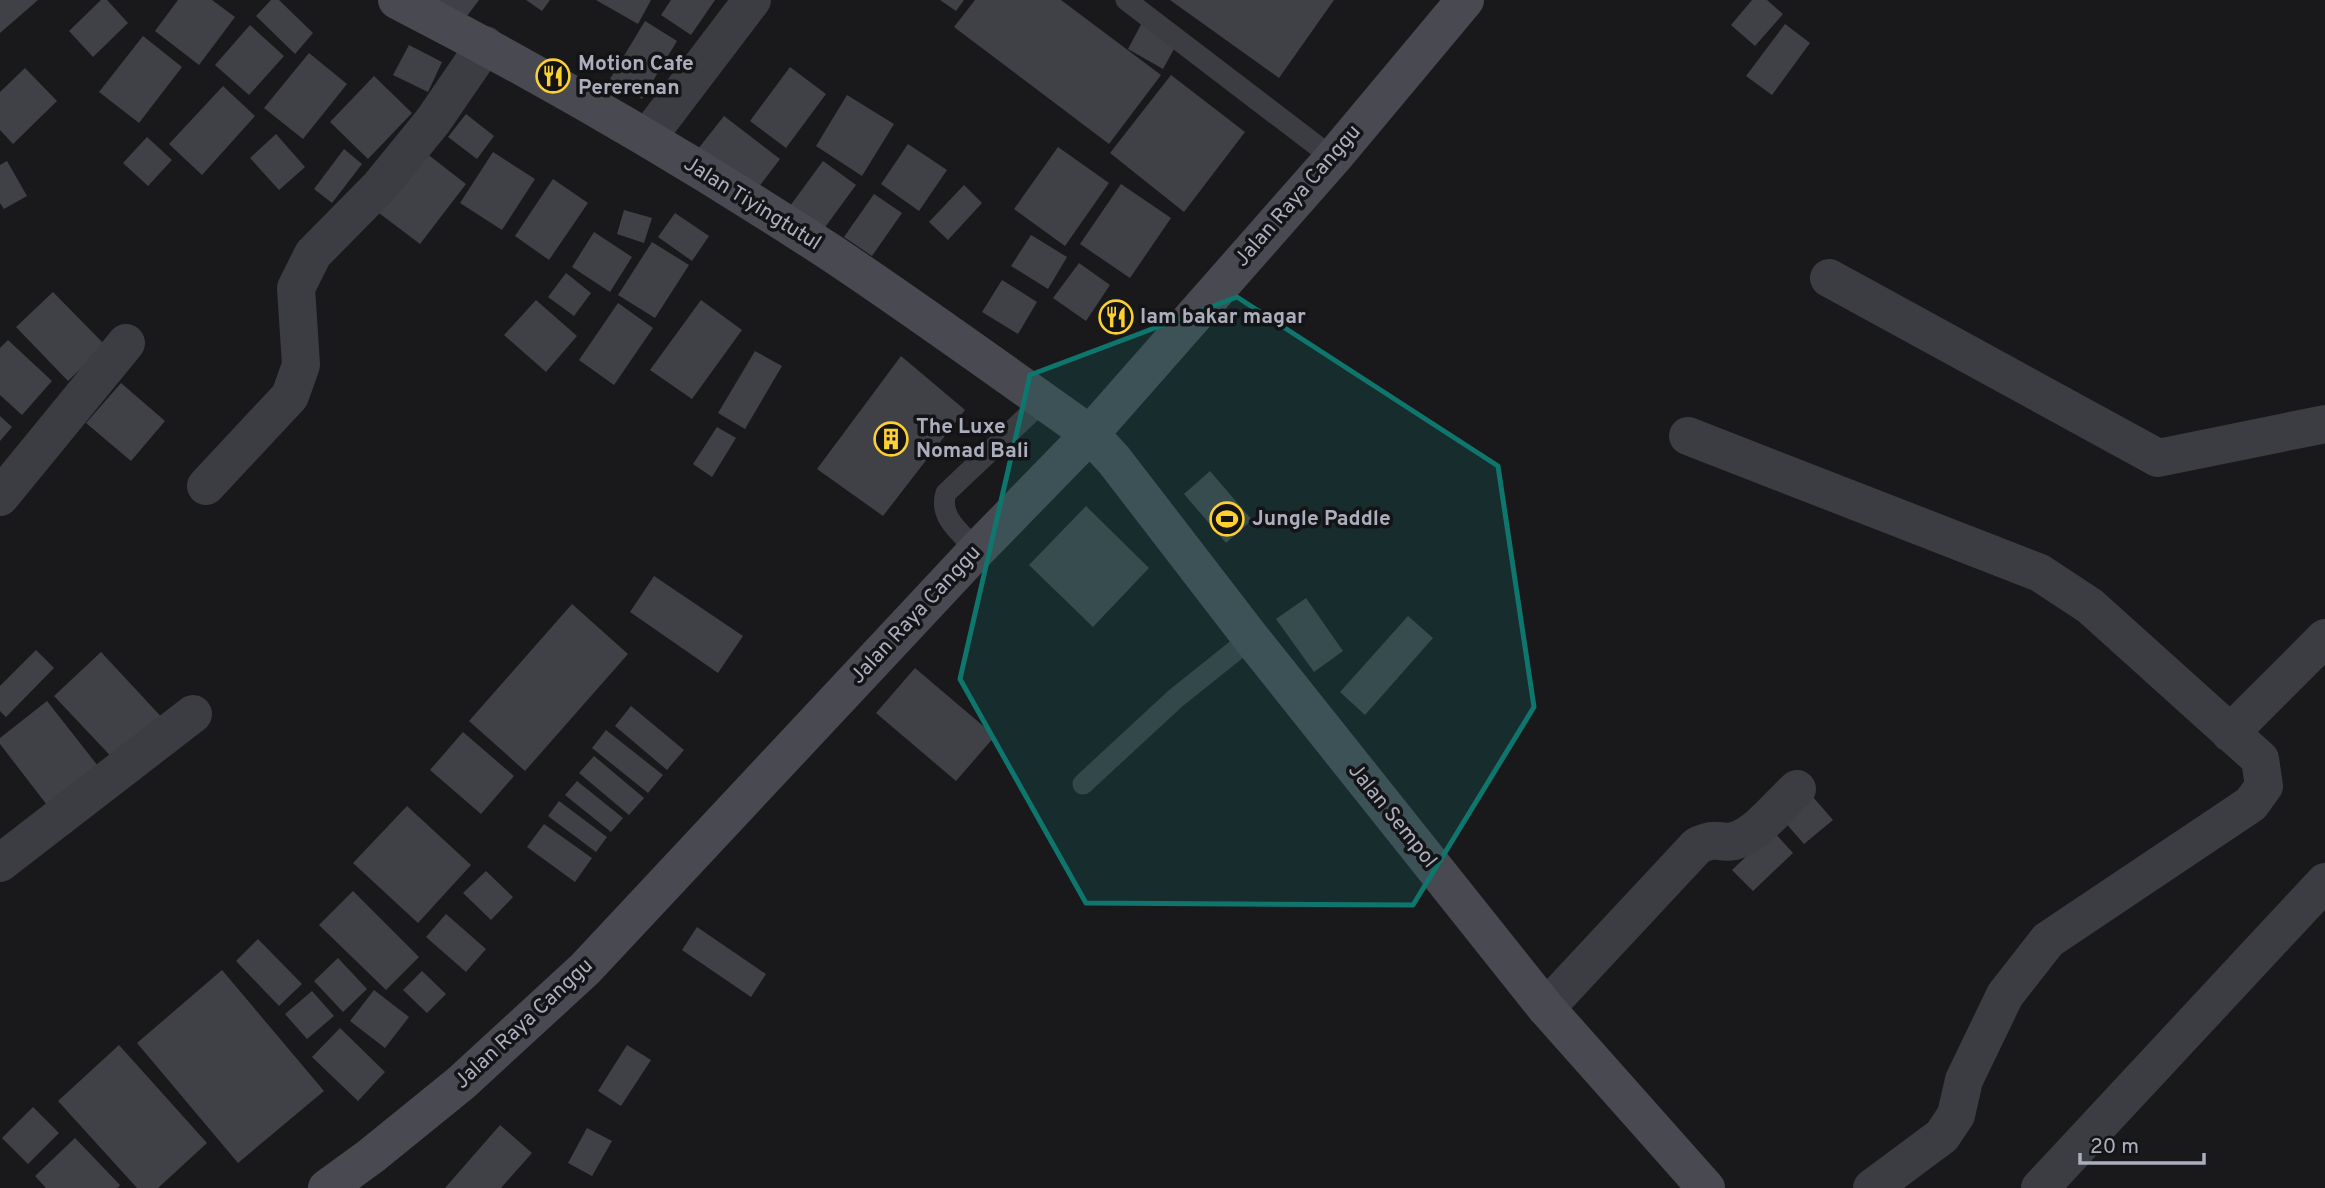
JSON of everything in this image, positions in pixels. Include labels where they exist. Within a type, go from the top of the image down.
[{"type":"street","name":"Jalan Tiyingtutul","points":[[397,0],[485,45],[648,138],[834,255],[1090,435]]},
{"type":"street","points":[[648,138],[752,0]]},
{"type":"street","name":"Jalan Raya Canggu","points":[[327,1188],[461,1083],[585,969],[977,550],[1090,435],[1333,158],[1465,0]]},
{"type":"street","points":[[206,486],[290,396],[301,365],[296,288],[313,254],[380,186],[433,121],[485,45]]},
{"type":"street","points":[[1829,278],[2158,458],[2325,424]]},
{"type":"street","points":[[0,497],[125,343]]},
{"type":"street","name":"Jalan Sempol","points":[[1090,435],[1114,460],[1251,638],[1546,1008],[1706,1188]]},
{"type":"street","points":[[1688,436],[2040,573],[2090,606],[2260,759],[2264,786],[2251,804],[2048,940],[2005,995],[1964,1080],[1956,1115],[1942,1136],[1872,1188]]},
{"type":"street","points":[[2230,733],[2325,638]]},
{"type":"street","points":[[0,863],[193,714]]},
{"type":"street","points":[[1546,1008],[1697,846],[1711,839],[1734,841],[1753,829],[1797,789]]},
{"type":"street","points":[[2040,1188],[2325,882]]},
{"type":"lane","points":[[1126,0],[1333,158]]},
{"type":"lane","points":[[977,550],[945,515],[942,504],[946,493],[1043,401]]},
{"type":"lane","points":[[1083,784],[1176,698],[1251,638]]},
{"type":"highlighted area","points":[[1237,297],[1498,466],[1534,707],[1413,905],[1086,903],[960,679],[1030,375]]},
{"type":"building","points":[[0,0],[38,0],[0,33]]},
{"type":"building","points":[[101,0],[107,0],[128,23],[93,57],[69,31]]},
{"type":"building","points":[[178,0],[212,0],[235,17],[199,65],[155,31]]},
{"type":"building","points":[[271,0],[279,0],[313,33],[295,54],[256,16]]},
{"type":"building","points":[[435,0],[479,0],[464,20]]},
{"type":"building","points":[[526,0],[550,0],[542,11]]},
{"type":"building","points":[[596,0],[651,0],[638,24]]},
{"type":"building","points":[[671,0],[715,0],[691,35],[661,15]]},
{"type":"building","points":[[940,0],[964,0],[956,11]]},
{"type":"building","points":[[975,0],[1061,0],[1161,75],[1109,144],[954,27]]},
{"type":"building","points":[[1170,0],[1334,0],[1279,78]]},
{"type":"building","points":[[1752,0],[1767,0],[1783,14],[1755,46],[1731,25]]},
{"type":"building","points":[[1144,19],[1179,40],[1163,69],[1128,49]]},
{"type":"building","points":[[645,21],[677,41],[642,99],[610,79]]},
{"type":"building","points":[[1785,24],[1810,43],[1772,95],[1746,76]]},
{"type":"building","points":[[250,25],[284,56],[249,95],[215,65]]},
{"type":"building","points":[[143,36],[182,67],[139,123],[99,92]]},
{"type":"building","points":[[409,45],[442,62],[428,92],[393,75]]},
{"type":"building","points":[[309,53],[347,84],[303,139],[264,108]]},
{"type":"building","points":[[790,67],[826,94],[786,148],[750,121]]},
{"type":"building","points":[[25,68],[57,101],[13,144],[0,130],[0,92]]},
{"type":"building","points":[[1171,75],[1245,132],[1184,212],[1110,153]]},
{"type":"building","points":[[374,76],[412,113],[368,159],[330,122]]},
{"type":"building","points":[[223,86],[255,116],[202,175],[169,144]]},
{"type":"building","points":[[847,95],[894,124],[862,176],[816,146]]},
{"type":"building","points":[[466,114],[494,136],[477,159],[448,137]]},
{"type":"building","points":[[724,116],[780,159],[755,192],[698,149]]},
{"type":"building","points":[[276,134],[305,167],[279,190],[250,158]]},
{"type":"building","points":[[147,137],[172,160],[148,186],[123,163]]},
{"type":"building","points":[[908,144],[947,170],[919,211],[881,184]]},
{"type":"building","points":[[1058,147],[1109,183],[1065,246],[1014,209]]},
{"type":"building","points":[[344,149],[362,164],[332,203],[314,189]]},
{"type":"building","points":[[493,152],[535,179],[502,230],[460,203]]},
{"type":"building","points":[[426,153],[466,184],[420,244],[379,213]]},
{"type":"building","points":[[7,161],[27,196],[4,209],[0,203],[0,165]]},
{"type":"building","points":[[823,161],[856,185],[823,230],[790,206]]},
{"type":"building","points":[[553,179],[588,203],[549,260],[515,236]]},
{"type":"building","points":[[1121,184],[1171,218],[1130,278],[1080,244]]},
{"type":"building","points":[[964,185],[982,203],[948,240],[929,222]]},
{"type":"building","points":[[874,194],[902,213],[872,256],[844,237]]},
{"type":"building","points":[[624,210],[652,218],[644,243],[617,234]]},
{"type":"building","points":[[675,213],[709,236],[692,261],[658,237]]},
{"type":"building","points":[[594,232],[632,257],[610,292],[572,267]]},
{"type":"building","points":[[1031,235],[1067,257],[1048,289],[1011,266]]},
{"type":"building","points":[[652,242],[689,265],[655,318],[618,295]]},
{"type":"building","points":[[1079,263],[1110,285],[1086,321],[1053,298]]},
{"type":"building","points":[[566,273],[591,293],[574,316],[548,297]]},
{"type":"building","points":[[1002,280],[1037,302],[1018,334],[982,312]]},
{"type":"building","points":[[53,292],[105,345],[68,381],[16,327]]},
{"type":"building","points":[[536,300],[577,336],[546,372],[504,335]]},
{"type":"building","points":[[701,300],[742,330],[692,399],[650,370]]},
{"type":"building","points":[[618,303],[653,328],[614,385],[579,360]]},
{"type":"building","points":[[8,340],[52,381],[22,415],[0,395],[0,348]]},
{"type":"building","points":[[755,351],[782,366],[745,429],[718,413]]},
{"type":"building","name":"The Luxe Nomad Bali","points":[[901,356],[965,410],[883,516],[817,469]]},
{"type":"building","points":[[121,383],[165,421],[131,461],[86,423]]},
{"type":"building","points":[[0,416],[12,427],[0,441]]},
{"type":"building","points":[[717,427],[736,438],[712,477],[693,464]]},
{"type":"building","points":[[1210,471],[1252,520],[1226,543],[1184,494]]},
{"type":"building","points":[[1086,506],[1149,568],[1093,627],[1029,565]]},
{"type":"building","points":[[654,576],[743,636],[718,673],[630,612]]},
{"type":"building","points":[[1306,598],[1343,651],[1314,672],[1276,619]]},
{"type":"building","points":[[572,604],[628,654],[525,771],[469,721]]},
{"type":"building","points":[[1408,616],[1433,638],[1365,715],[1340,692]]},
{"type":"building","points":[[36,650],[54,668],[6,717],[0,711],[0,686]]},
{"type":"building","points":[[101,652],[167,723],[121,767],[54,696]]},
{"type":"building","points":[[915,668],[995,736],[956,781],[876,713]]},
{"type":"building","points":[[47,701],[98,766],[47,805],[0,744],[0,738]]},
{"type":"building","points":[[631,706],[684,750],[667,770],[615,726]]},
{"type":"building","points":[[606,730],[663,775],[648,793],[592,748]]},
{"type":"building","points":[[463,732],[514,776],[481,814],[430,770]]},
{"type":"building","points":[[594,756],[644,798],[629,815],[579,773]]},
{"type":"building","points":[[577,781],[623,818],[611,832],[565,795]]},
{"type":"building","points":[[1806,789],[1833,820],[1804,844],[1777,813]]},
{"type":"building","points":[[559,801],[607,837],[596,852],[548,816]]},
{"type":"building","points":[[407,806],[471,865],[418,923],[353,863]]},
{"type":"building","points":[[544,824],[592,858],[575,882],[527,847]]},
{"type":"building","points":[[1773,831],[1793,853],[1753,891],[1732,870]]},
{"type":"building","points":[[486,871],[513,897],[491,920],[463,893]]},
{"type":"building","points":[[353,891],[419,957],[386,990],[319,925]]},
{"type":"building","points":[[446,914],[486,949],[466,972],[426,937]]},
{"type":"building","points":[[697,927],[766,974],[751,997],[682,950]]},
{"type":"building","points":[[258,939],[302,984],[279,1006],[236,961]]},
{"type":"building","points":[[338,958],[367,989],[343,1012],[314,981]]},
{"type":"building","points":[[222,970],[324,1091],[238,1163],[137,1043]]},
{"type":"building","points":[[422,971],[446,994],[427,1013],[403,990]]},
{"type":"building","points":[[374,990],[409,1017],[385,1048],[350,1021]]},
{"type":"building","points":[[312,991],[334,1016],[307,1039],[285,1014]]},
{"type":"building","points":[[340,1028],[385,1072],[358,1101],[312,1057]]},
{"type":"building","points":[[119,1045],[207,1143],[158,1188],[137,1188],[58,1101]]},
{"type":"building","points":[[627,1045],[651,1060],[621,1106],[598,1091]]},
{"type":"building","points":[[33,1107],[59,1133],[28,1164],[2,1138]]},
{"type":"building","points":[[500,1125],[532,1153],[501,1188],[445,1188]]},
{"type":"building","points":[[587,1128],[612,1141],[592,1176],[568,1163]]},
{"type":"building","points":[[75,1138],[120,1185],[117,1188],[46,1188],[35,1176]]},
{"type":"place","name":"Motion Cafe Pererenan","points":[[553,76]]},
{"type":"place","name":"Iam bakar magar","points":[[1116,317]]},
{"type":"place","name":"The Luxe Nomad Bali","points":[[891,439]]},
{"type":"place","name":"Jungle Paddle","points":[[1227,519]]}]
